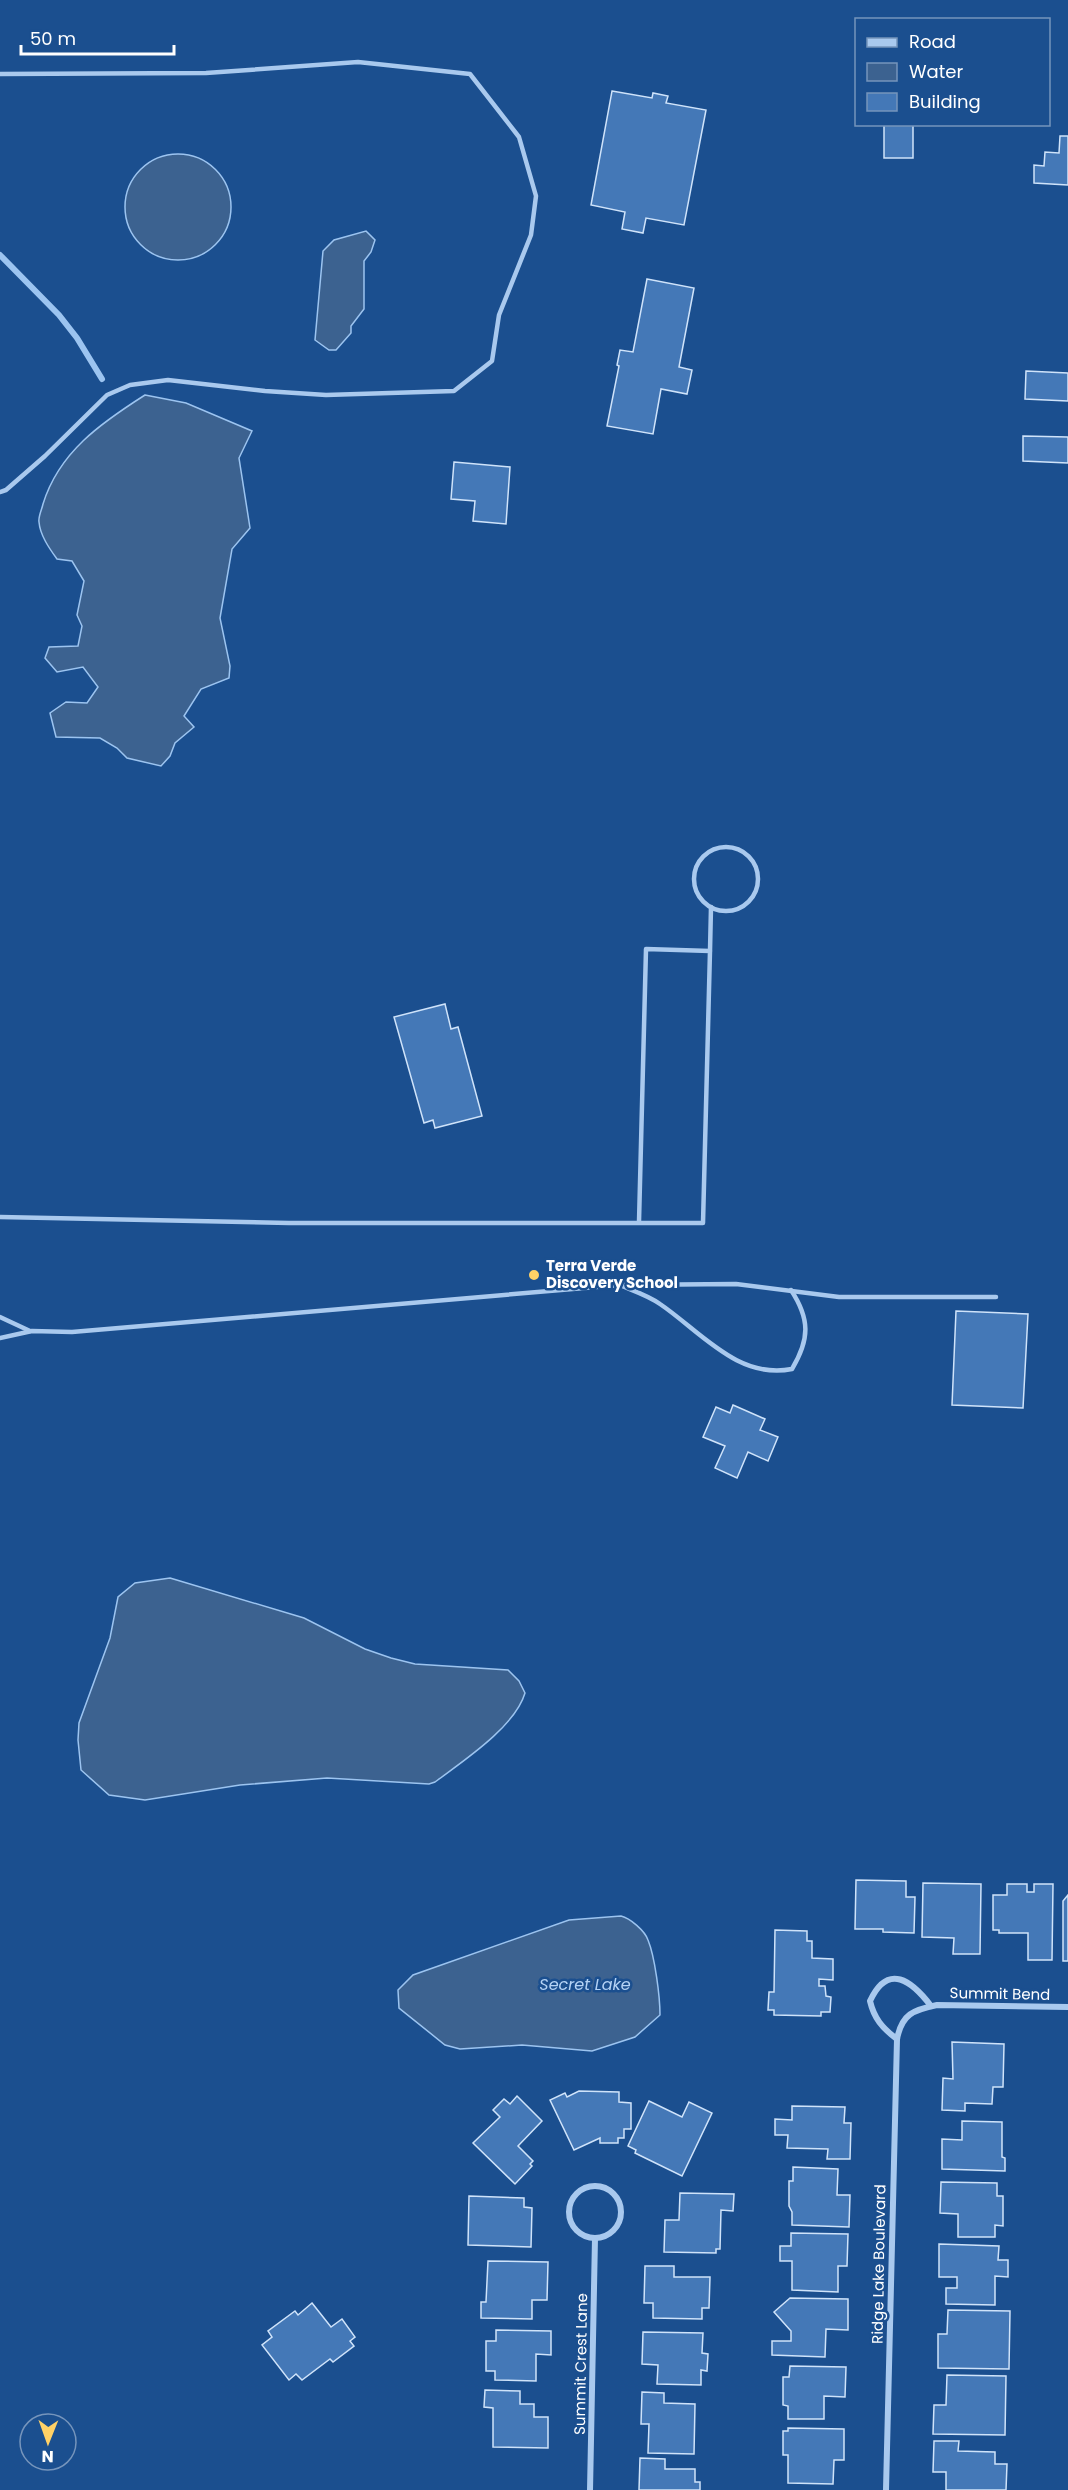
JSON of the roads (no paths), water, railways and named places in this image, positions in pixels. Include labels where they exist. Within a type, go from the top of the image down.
[{"type":"street","name":"Summit Bend","points":[[931,2006],[917,1988],[907,1982],[888,1979],[880,1983],[870,2001],[874,2016],[897,2039],[904,2019],[921,2008],[931,2006],[961,2004],[1068,2007]]},
{"type":"street","name":"Ridge Lake Boulevard","points":[[886,2490],[897,2039]]},
{"type":"street","points":[[600,2185],[616,2196],[622,2212],[620,2221],[612,2232],[595,2238],[577,2231],[569,2219],[568,2208],[573,2195],[580,2189],[600,2185]]},
{"type":"street","name":"Summit Crest Lane","points":[[590,2490],[595,2238]]},
{"type":"lane","points":[[0,74],[206,73],[358,62],[470,74],[519,137],[536,196],[531,235],[499,315],[492,361],[454,391],[326,395],[168,380],[130,385],[107,395],[45,456],[6,490],[0,492]]},
{"type":"lane","points":[[0,1217],[289,1223],[703,1223],[711,907],[697,892],[694,882],[699,861],[715,848],[736,848],[753,861],[757,870],[756,891],[742,906],[732,910],[711,907]]},
{"type":"lane","points":[[639,1222],[646,949],[710,951]]},
{"type":"lane","points":[[0,1338],[32,1331],[72,1332],[620,1285],[736,1284],[839,1297],[996,1297]]},
{"type":"lane","points":[[620,1285],[658,1303],[721,1352],[752,1368],[776,1372],[792,1369],[801,1354],[806,1338],[802,1307],[791,1290]]},
{"type":"lane","points":[[0,1317],[32,1331]]},
{"type":"water","points":[[178,154],[198,158],[215,170],[227,187],[231,207],[227,227],[215,244],[198,256],[178,260],[158,256],[141,244],[129,227],[125,207],[129,187],[141,170],[158,158]]},
{"type":"water","points":[[366,231],[375,240],[371,252],[364,261],[364,309],[351,326],[351,333],[336,350],[329,350],[315,340],[323,251],[334,240]]},
{"type":"water","points":[[145,395],[186,403],[252,431],[239,458],[250,528],[232,549],[220,618],[230,666],[229,678],[201,689],[184,716],[194,727],[175,743],[170,756],[161,766],[127,758],[117,748],[100,738],[56,737],[50,713],[66,702],[87,703],[98,687],[83,667],[57,672],[45,658],[49,647],[78,646],[82,626],[77,615],[84,581],[72,561],[57,559],[43,537],[39,520],[50,486],[71,454],[98,428]]},
{"type":"water","points":[[170,1578],[304,1618],[365,1649],[391,1658],[415,1664],[508,1670],[519,1681],[525,1693],[519,1706],[500,1731],[435,1782],[429,1784],[327,1778],[240,1785],[145,1800],[109,1795],[81,1770],[79,1723],[110,1638],[118,1597],[135,1583]]},
{"type":"water","name":"Secret Lake","points":[[621,1916],[633,1922],[646,1936],[651,1947],[658,1988],[660,2015],[635,2037],[592,2051],[522,2045],[460,2049],[445,2045],[399,2008],[398,1990],[413,1975],[569,1920]]},
{"type":"waterway","points":[[0,255],[59,315],[77,338],[102,379]]},
{"type":"place","name":"Terra Verde Discovery School","points":[[534,1275]]}]
